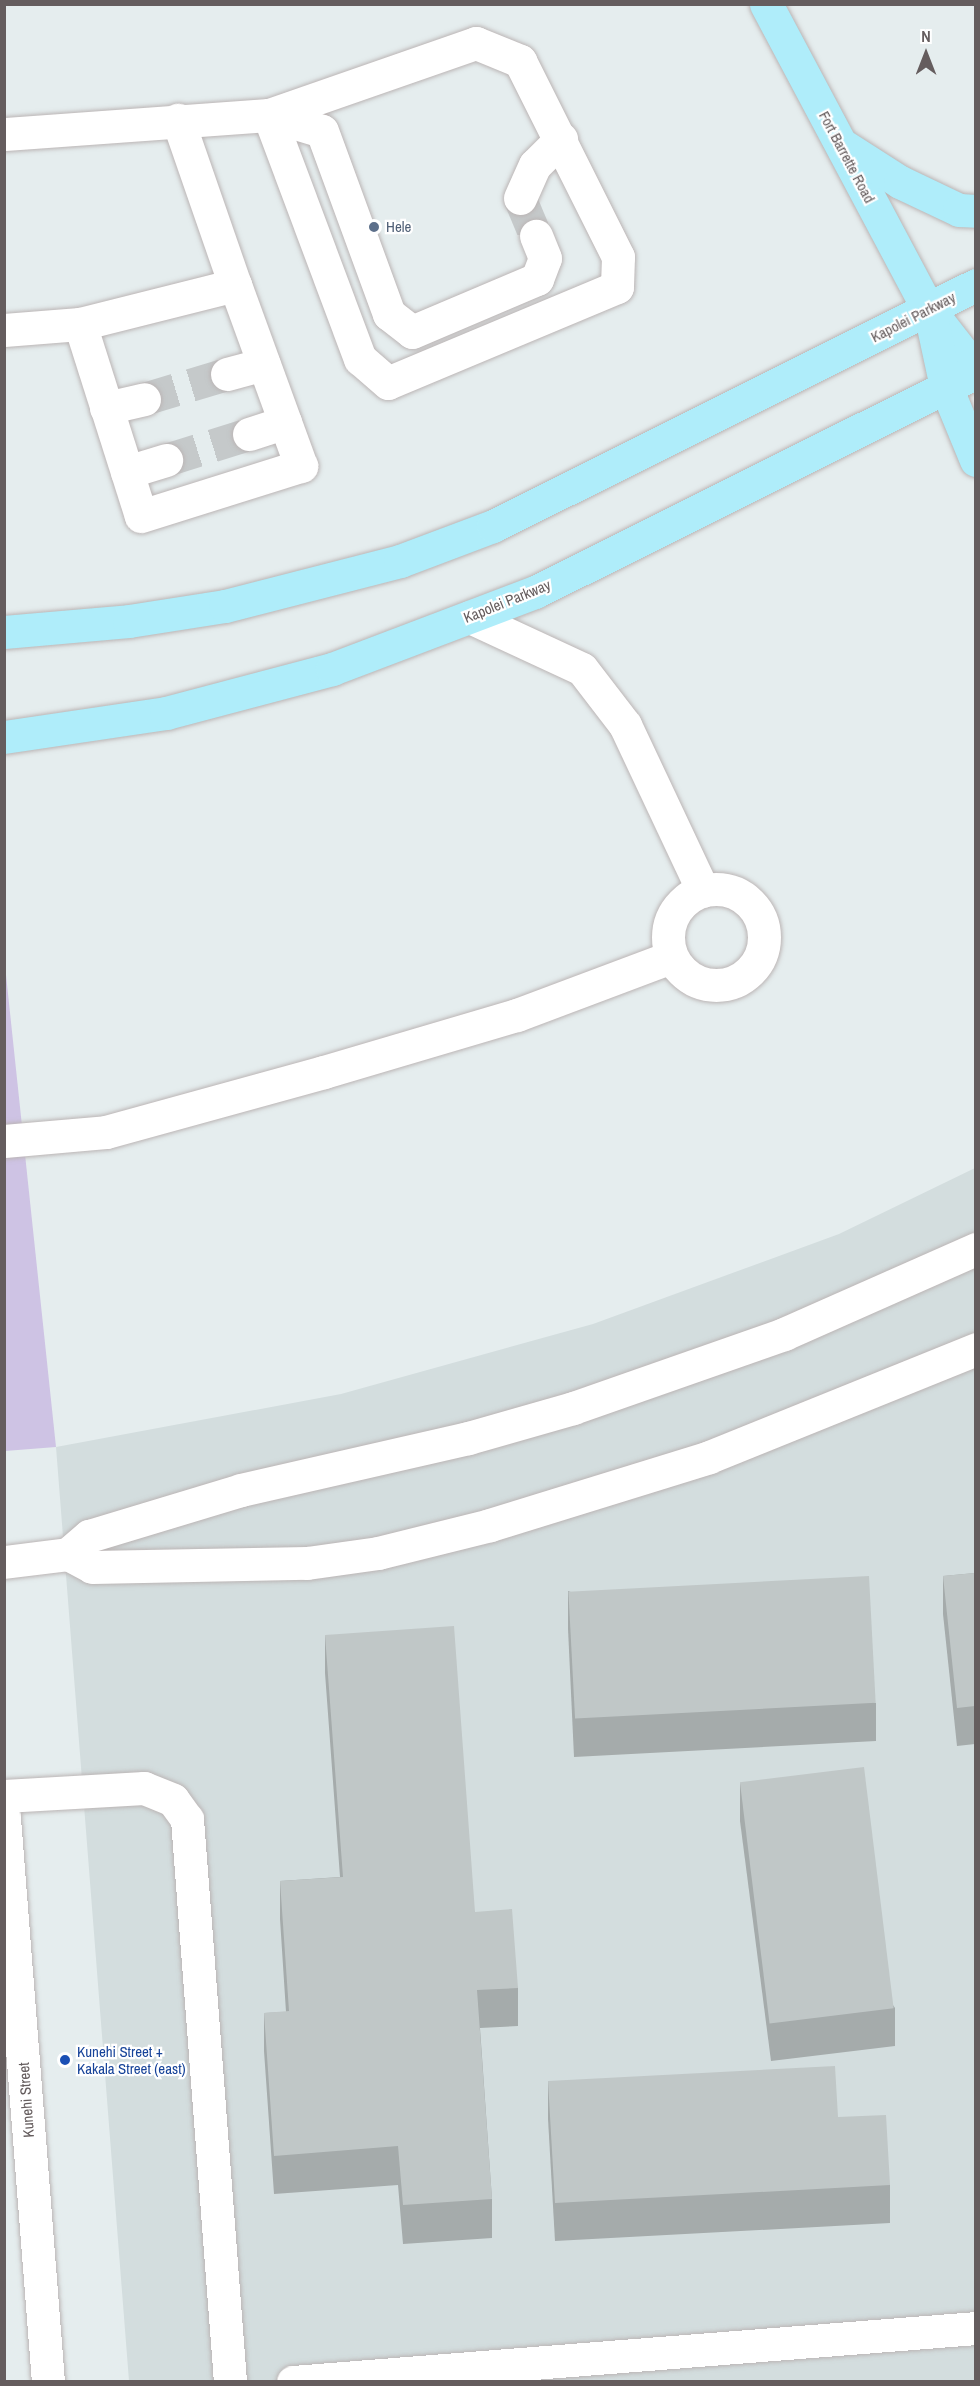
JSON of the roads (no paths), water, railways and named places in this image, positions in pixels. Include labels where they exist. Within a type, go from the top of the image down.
[{"type":"main road","name":"Fort Barrette Road","points":[[766,4],[929,310],[975,371]]},
{"type":"main road","points":[[840,144],[900,182],[959,210],[975,211]]},
{"type":"main road","name":"Kapolei Parkway","points":[[4,632],[129,621],[225,606],[400,561],[493,526],[975,285]]},
{"type":"main road","name":"Fort Barrette Road","points":[[929,310],[946,387],[975,460]]},
{"type":"main road","name":"Kapolei Parkway","points":[[4,737],[177,710],[332,669],[470,617],[535,592],[975,371]]},
{"type":"street","points":[[4,134],[269,115],[476,43],[520,61],[618,257],[617,287],[388,383],[360,359],[269,115]]},
{"type":"street","points":[[269,115],[322,131],[389,314],[412,332],[537,279],[545,258],[536,236]]},
{"type":"street","points":[[80,324],[141,516],[193,502],[301,466],[178,120]]},
{"type":"street","points":[[520,198],[535,165],[561,139]]},
{"type":"street","points":[[4,330],[80,324],[235,285]]},
{"type":"street","points":[[227,374],[264,364]]},
{"type":"street","points":[[106,408],[144,399]]},
{"type":"street","points":[[249,434],[285,422]]},
{"type":"street","points":[[128,472],[166,460]]},
{"type":"street","points":[[470,617],[582,669],[625,725],[703,891]]},
{"type":"street","points":[[703,891],[733,891],[757,910],[763,924],[762,955],[742,979],[710,985],[694,981],[671,957],[669,924],[675,909],[703,891]]},
{"type":"street","points":[[4,1141],[106,1132],[517,1015],[671,957]]},
{"type":"street","points":[[4,1562],[68,1554],[89,1536],[231,1493],[468,1438],[680,1373],[784,1334],[975,1249]]},
{"type":"street","points":[[68,1554],[92,1567],[307,1563],[378,1553],[501,1522],[709,1457],[975,1349]]},
{"type":"street","points":[[4,1796],[144,1788],[173,1800],[187,1820],[230,2382]]},
{"type":"street","name":"Kunehi Street","points":[[4,1818],[18,2162],[48,2382]]},
{"type":"street","points":[[294,2382],[975,2328]]},
{"type":"tunnel","points":[[520,198],[536,236]]},
{"type":"tunnel","points":[[144,399],[227,374]]},
{"type":"tunnel","points":[[166,460],[249,434]]},
{"type":"place","name":"Hele","points":[[374,227]]},
{"type":"place","name":"Kunehi Street + Kakala Street (east)","points":[[65,2060]]}]
